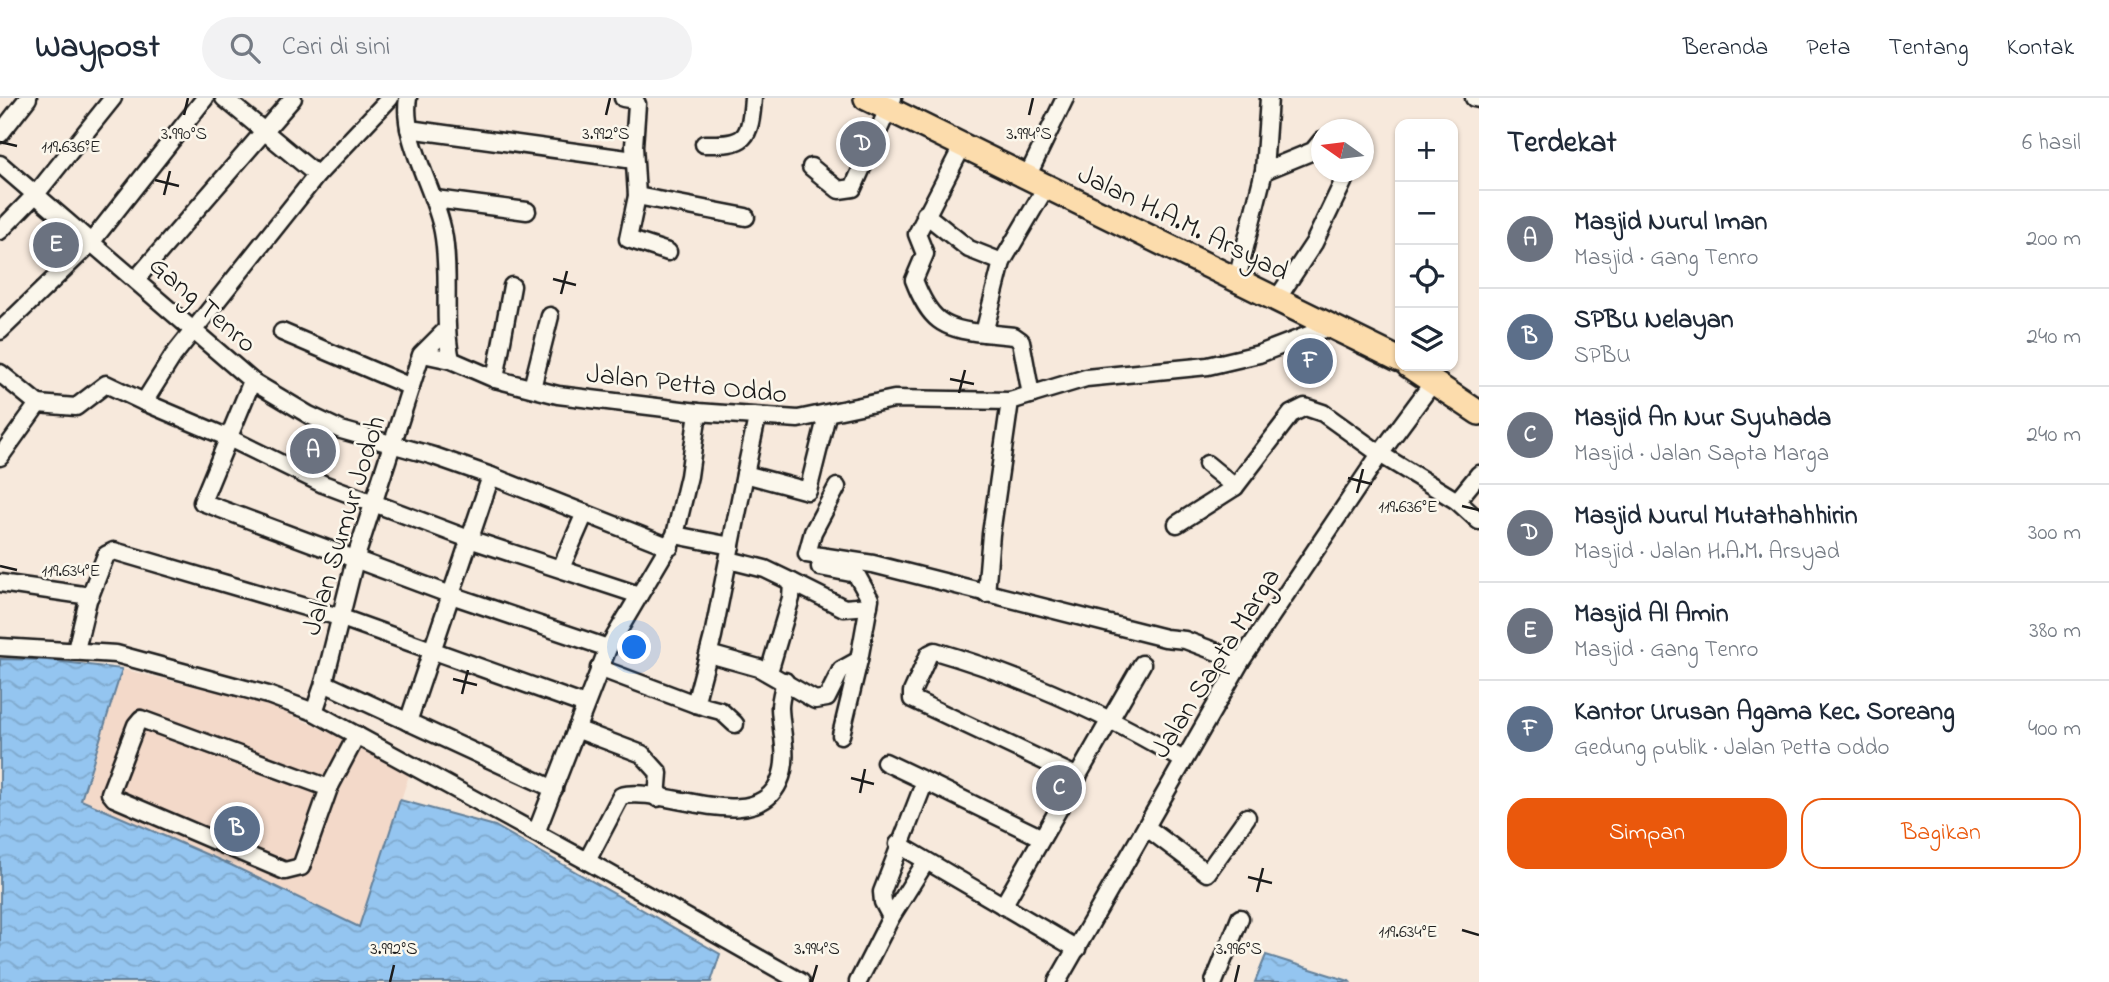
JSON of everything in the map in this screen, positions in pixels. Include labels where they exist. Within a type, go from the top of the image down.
[{"type":"highway","name":"Jalan H.A.M. Arsyad","points":[[866,98],[891,104],[1036,182],[1395,358]]},
{"type":"highway","points":[[1417,371],[1478,411]]},
{"type":"street","points":[[0,134],[28,98]]},
{"type":"street","points":[[0,231],[36,194],[113,98]]},
{"type":"street","points":[[0,331],[92,241],[205,98]]},
{"type":"street","points":[[224,98],[317,175]]},
{"type":"street","points":[[136,278],[293,98]]},
{"type":"street","points":[[144,402],[173,356],[317,175],[390,98]]},
{"type":"street","points":[[408,98],[409,128],[435,199],[447,265],[445,331],[451,360]]},
{"type":"street","points":[[623,98],[637,102],[634,160],[637,196],[628,239],[668,253]]},
{"type":"street","points":[[704,144],[733,145],[744,137],[751,117],[753,98]]},
{"type":"street","points":[[984,333],[1002,262],[1036,182],[1065,98]]},
{"type":"street","points":[[1237,279],[1264,172],[1269,98]]},
{"type":"street","points":[[811,167],[839,190],[850,191],[859,178],[891,104]]},
{"type":"street","points":[[409,128],[634,160]]},
{"type":"street","points":[[963,145],[917,234],[925,254],[914,280],[921,299],[945,326],[1014,336],[1021,341],[1031,395]]},
{"type":"street","points":[[1264,172],[1311,152]]},
{"type":"street","name":"Gang Tenro","points":[[0,164],[136,278],[252,381],[322,422],[491,476],[585,513],[673,541],[730,553],[844,608],[869,606]]},
{"type":"street","points":[[1277,299],[1314,243],[1343,182]]},
{"type":"street","points":[[637,196],[746,217]]},
{"type":"street","points":[[435,199],[527,211]]},
{"type":"street","points":[[925,214],[969,249],[1002,262]]},
{"type":"street","points":[[495,379],[512,286]]},
{"type":"street","points":[[532,388],[550,316]]},
{"type":"street","name":"Jalan Petta Oddo","points":[[423,354],[451,360],[495,379],[558,395],[757,418],[798,419],[894,399],[1010,401],[1086,378],[1208,366],[1259,354],[1332,326]]},
{"type":"street","points":[[423,354],[445,331]]},
{"type":"street","points":[[282,332],[411,387]]},
{"type":"street","name":"Jalan Sumur Jodoh","points":[[314,712],[355,560],[423,354]]},
{"type":"street","points":[[0,373],[38,404],[76,407],[106,384],[309,478],[469,539],[639,595]]},
{"type":"street","points":[[252,381],[202,502],[451,595],[608,648]]},
{"type":"street","name":"Jalan Sapta Marga","points":[[1057,982],[1241,661],[1380,454],[1434,381]]},
{"type":"street","points":[[986,594],[991,534],[1010,401]]},
{"type":"street","points":[[0,457],[38,404]]},
{"type":"street","points":[[1177,524],[1236,487],[1291,414],[1305,407],[1323,413],[1380,454],[1457,501],[1479,521]]},
{"type":"street","points":[[536,833],[608,648],[673,541],[689,477],[698,412]]},
{"type":"street","points":[[745,474],[808,491],[827,415]]},
{"type":"street","points":[[695,704],[709,654],[757,418]]},
{"type":"street","points":[[1207,464],[1236,487]]},
{"type":"street","points":[[1457,501],[1479,474]]},
{"type":"street","points":[[408,722],[491,476]]},
{"type":"street","points":[[837,487],[810,538],[807,554],[809,562],[817,566],[856,574],[865,585],[869,606],[841,735]]},
{"type":"street","points":[[561,568],[585,513]]},
{"type":"street","points":[[76,650],[89,596],[94,592],[106,555],[114,551],[340,617],[585,705]]},
{"type":"street","points":[[807,554],[873,564],[1165,638],[1185,640],[1241,661]]},
{"type":"street","points":[[769,672],[791,598],[792,582]]},
{"type":"street","points":[[0,583],[89,596]]},
{"type":"street","points":[[0,647],[116,654],[268,695],[314,712],[801,982]]},
{"type":"street","points":[[1078,776],[912,699],[912,692],[926,658],[934,652],[987,667],[1065,696],[1112,718],[1184,760]]},
{"type":"street","points":[[709,654],[769,672],[815,700],[827,698],[841,670],[859,660]]},
{"type":"street","points":[[1003,906],[1040,837],[1142,664]]},
{"type":"street","points":[[599,668],[721,711],[726,719],[735,724]]},
{"type":"street","points":[[587,861],[621,796],[735,807],[765,799],[778,783],[782,770],[784,732],[780,709],[785,681]]},
{"type":"street","points":[[324,682],[554,789]]},
{"type":"street","points":[[330,788],[141,719],[136,725],[110,793],[114,798],[290,871],[301,867],[330,788],[357,736]]},
{"type":"street","points":[[576,729],[642,754],[659,773],[657,798]]},
{"type":"street","points":[[885,762],[1040,837]]},
{"type":"street","points":[[891,917],[882,896],[898,844],[925,781]]},
{"type":"street","points":[[1146,827],[1207,873],[1247,817]]},
{"type":"street","points":[[898,844],[925,863],[1077,949]]},
{"type":"street","points":[[858,982],[891,917],[925,863]]},
{"type":"street","points":[[1214,982],[1240,918]]},
{"type":"shaded area","points":[[122,669],[262,702],[353,743],[409,775],[360,927],[231,865],[81,800]]},
{"type":"water","points":[[0,659],[47,660],[122,669],[81,800],[231,865],[359,927],[400,800],[495,826],[720,954],[711,982],[0,982]]},
{"type":"water","points":[[1266,955],[1349,981],[1350,982],[1255,982]]},
{"type":"place","name":"Masjid Nurul Mutathahhirin","points":[[863,144]]},
{"type":"place","name":"Masjid Al Amin","points":[[56,245]]},
{"type":"place","name":"Kantor Urusan Agama Kec. Soreang","points":[[1310,361]]},
{"type":"place","name":"Masjid Nurul Iman","points":[[313,451]]},
{"type":"place","name":"Masjid An Nur Syuhada","points":[[1059,788]]},
{"type":"place","name":"SPBU Nelayan","points":[[237,829]]}]
